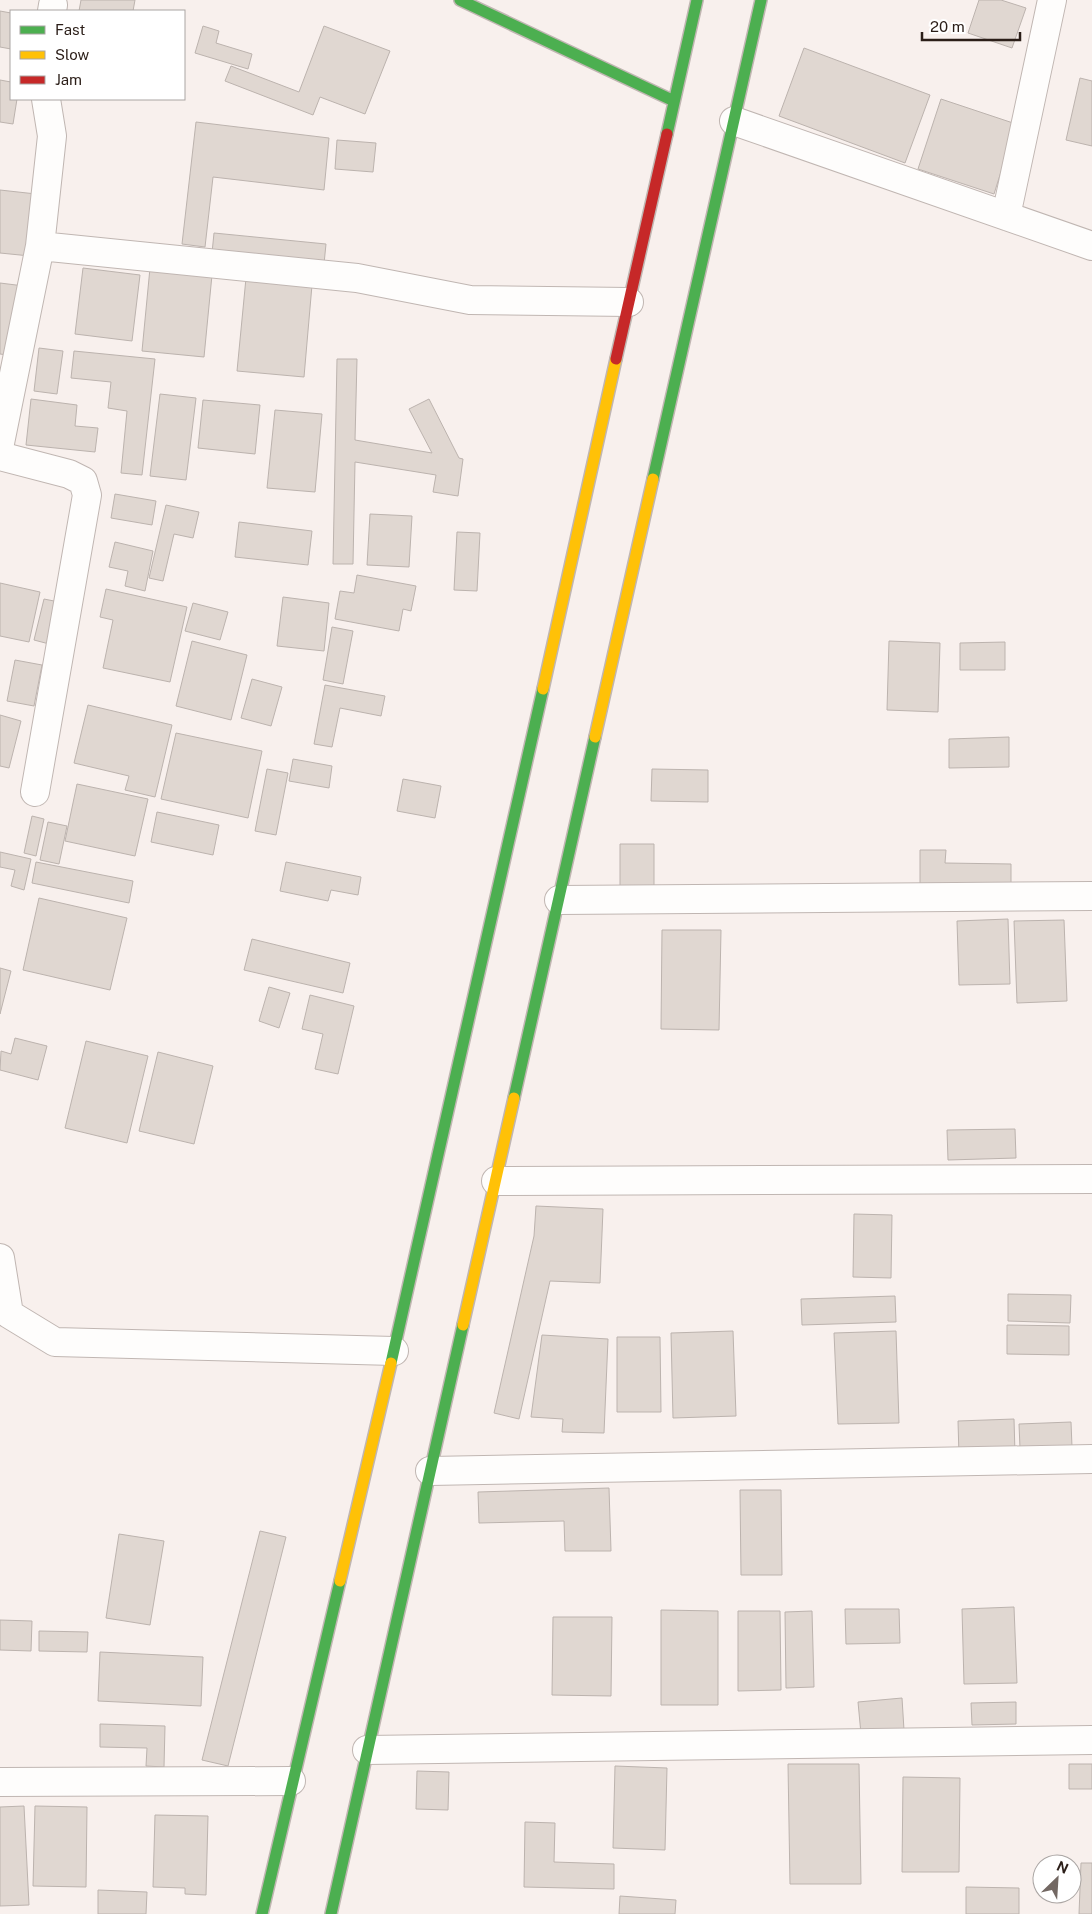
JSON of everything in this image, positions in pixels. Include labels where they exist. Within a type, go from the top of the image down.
[{"type":"street","points":[[460,0],[674,101]]},
{"type":"street","points":[[262,1914],[291,1781],[394,1351],[697,0]]},
{"type":"street","points":[[331,1914],[761,0]]},
{"type":"street","points":[[1006,216],[1052,0]]},
{"type":"street","points":[[0,444],[40,246],[52,136],[46,100]]},
{"type":"street","points":[[734,121],[1092,246]]},
{"type":"street","points":[[40,246],[357,278],[470,300],[630,302]]},
{"type":"street","points":[[0,456],[69,474],[83,481],[87,495],[36,792]]},
{"type":"street","points":[[559,900],[1092,896]]},
{"type":"street","points":[[496,1181],[1092,1180]]},
{"type":"street","points":[[0,1258],[4,1317],[55,1342],[394,1351]]},
{"type":"street","points":[[430,1471],[1092,1459]]},
{"type":"street","points":[[368,1750],[1092,1740]]},
{"type":"street","points":[[0,1782],[291,1781]]},
{"type":"building","points":[[81,0],[135,0],[133,10],[79,10]]},
{"type":"building","points":[[979,0],[1001,0],[1026,8],[1012,48],[968,33]]},
{"type":"building","points":[[0,11],[10,13],[10,49],[0,47]]},
{"type":"building","points":[[203,26],[219,31],[216,43],[252,54],[248,69],[195,53]]},
{"type":"building","points":[[324,26],[390,51],[365,114],[320,97],[313,115],[225,81],[231,66],[299,92]]},
{"type":"building","points":[[804,48],[930,95],[905,163],[779,116]]},
{"type":"building","points":[[1080,78],[1092,81],[1092,146],[1066,140]]},
{"type":"building","points":[[0,80],[10,82],[10,100],[17,100],[13,124],[0,122]]},
{"type":"building","points":[[941,99],[1016,124],[994,194],[918,169]]},
{"type":"building","points":[[196,122],[329,138],[324,190],[213,177],[205,247],[182,244]]},
{"type":"building","points":[[337,140],[376,143],[373,172],[335,169]]},
{"type":"building","points":[[0,190],[36,194],[30,256],[0,253]]},
{"type":"building","points":[[214,233],[326,244],[324,264],[212,253]]},
{"type":"building","points":[[83,268],[140,275],[132,341],[75,334]]},
{"type":"building","points":[[150,268],[212,275],[204,357],[142,351]]},
{"type":"building","points":[[246,278],[312,285],[304,377],[237,371]]},
{"type":"building","points":[[0,283],[24,286],[15,356],[0,354]]},
{"type":"building","points":[[39,348],[63,351],[57,394],[34,391]]},
{"type":"building","points":[[74,351],[155,359],[142,475],[121,473],[127,411],[108,408],[111,382],[71,378]]},
{"type":"building","points":[[337,359],[357,359],[355,440],[432,453],[409,409],[429,399],[459,458],[463,459],[458,496],[433,492],[436,475],[355,462],[353,564],[333,564]]},
{"type":"building","points":[[160,394],[196,398],[186,480],[150,476]]},
{"type":"building","points":[[31,399],[77,405],[75,426],[98,428],[95,452],[26,445]]},
{"type":"building","points":[[203,400],[260,405],[255,454],[198,448]]},
{"type":"building","points":[[275,410],[322,414],[315,492],[267,488]]},
{"type":"building","points":[[115,494],[156,501],[152,525],[111,518]]},
{"type":"building","points":[[166,505],[199,512],[193,538],[174,534],[163,581],[149,578]]},
{"type":"building","points":[[370,514],[412,516],[409,567],[367,565]]},
{"type":"building","points":[[239,522],[312,531],[308,565],[235,557]]},
{"type":"building","points":[[457,532],[480,533],[477,591],[454,590]]},
{"type":"building","points":[[115,542],[153,551],[145,591],[125,586],[128,571],[109,567]]},
{"type":"building","points":[[357,575],[416,586],[411,611],[403,609],[399,631],[335,619],[340,591],[354,593]]},
{"type":"building","points":[[0,583],[40,592],[29,642],[0,636]]},
{"type":"building","points":[[106,589],[187,607],[170,682],[103,668],[113,620],[100,617]]},
{"type":"building","points":[[283,597],[329,603],[324,651],[277,646]]},
{"type":"building","points":[[44,599],[64,603],[53,645],[34,640]]},
{"type":"building","points":[[193,603],[228,612],[220,640],[185,631]]},
{"type":"building","points":[[332,627],[353,631],[343,684],[323,680]]},
{"type":"building","points":[[192,641],[247,655],[231,720],[176,706]]},
{"type":"building","points":[[889,641],[940,643],[938,712],[887,710]]},
{"type":"building","points":[[1005,642],[1005,670],[960,670],[960,643]]},
{"type":"building","points":[[15,660],[42,665],[34,706],[7,701]]},
{"type":"building","points":[[252,679],[282,687],[271,726],[241,718]]},
{"type":"building","points":[[325,685],[385,696],[381,716],[340,708],[332,747],[314,744]]},
{"type":"building","points":[[88,705],[172,725],[155,797],[125,790],[129,776],[74,763]]},
{"type":"building","points":[[0,715],[21,721],[9,768],[0,766]]},
{"type":"building","points":[[176,733],[262,751],[248,818],[161,799]]},
{"type":"building","points":[[1009,737],[1009,767],[949,768],[949,739]]},
{"type":"building","points":[[293,759],[332,766],[329,788],[289,781]]},
{"type":"building","points":[[267,769],[288,773],[276,835],[255,831]]},
{"type":"building","points":[[652,769],[708,770],[708,802],[651,801]]},
{"type":"building","points":[[403,779],[441,786],[435,818],[397,811]]},
{"type":"building","points":[[77,784],[148,799],[135,856],[65,841]]},
{"type":"building","points":[[157,812],[219,825],[213,855],[151,842]]},
{"type":"building","points":[[32,816],[44,819],[36,856],[24,853]]},
{"type":"building","points":[[48,822],[67,826],[59,864],[40,860]]},
{"type":"building","points":[[620,844],[654,844],[654,896],[620,896]]},
{"type":"building","points":[[920,850],[946,850],[945,863],[1011,864],[1011,887],[920,885]]},
{"type":"building","points":[[0,852],[31,859],[24,890],[11,886],[15,870],[0,867]]},
{"type":"building","points":[[36,862],[133,881],[129,903],[32,883]]},
{"type":"building","points":[[286,862],[361,877],[358,895],[331,890],[328,901],[280,891]]},
{"type":"building","points":[[39,898],[127,918],[110,990],[23,970]]},
{"type":"building","points":[[1008,919],[1010,984],[959,985],[957,921]]},
{"type":"building","points":[[1064,920],[1067,1001],[1017,1003],[1014,921]]},
{"type":"building","points":[[662,930],[721,930],[719,1030],[661,1029]]},
{"type":"building","points":[[252,939],[350,963],[343,993],[244,970]]},
{"type":"building","points":[[0,968],[11,971],[0,1014]]},
{"type":"building","points":[[269,987],[290,993],[279,1028],[259,1021]]},
{"type":"building","points":[[310,995],[354,1006],[338,1074],[315,1069],[323,1034],[302,1029]]},
{"type":"building","points":[[15,1038],[47,1046],[38,1080],[0,1070],[1,1051],[11,1054]]},
{"type":"building","points":[[86,1041],[148,1056],[127,1143],[65,1128]]},
{"type":"building","points":[[158,1052],[213,1066],[194,1144],[139,1131]]},
{"type":"building","points":[[1015,1129],[1016,1158],[948,1160],[947,1130]]},
{"type":"building","points":[[536,1206],[603,1209],[600,1283],[550,1281],[519,1419],[494,1413],[534,1236]]},
{"type":"building","points":[[854,1214],[892,1215],[891,1278],[853,1277]]},
{"type":"building","points":[[1008,1294],[1071,1295],[1070,1323],[1008,1321]]},
{"type":"building","points":[[895,1296],[896,1322],[802,1325],[801,1299]]},
{"type":"building","points":[[1007,1325],[1069,1326],[1069,1355],[1007,1354]]},
{"type":"building","points":[[733,1331],[736,1416],[673,1418],[671,1333]]},
{"type":"building","points":[[896,1331],[899,1423],[838,1424],[834,1333]]},
{"type":"building","points":[[542,1335],[608,1339],[604,1433],[562,1432],[563,1419],[531,1417]]},
{"type":"building","points":[[617,1337],[660,1337],[661,1412],[617,1412]]},
{"type":"building","points":[[1014,1419],[1015,1454],[959,1456],[958,1421]]},
{"type":"building","points":[[1071,1422],[1072,1447],[1020,1448],[1019,1424]]},
{"type":"building","points":[[609,1488],[611,1551],[565,1551],[564,1521],[479,1523],[478,1492]]},
{"type":"building","points":[[740,1490],[781,1490],[782,1575],[741,1575]]},
{"type":"building","points":[[260,1531],[286,1537],[228,1766],[202,1760]]},
{"type":"building","points":[[119,1534],[164,1541],[150,1625],[106,1618]]},
{"type":"building","points":[[1014,1607],[1017,1683],[964,1684],[962,1609]]},
{"type":"building","points":[[845,1609],[899,1609],[900,1643],[846,1644]]},
{"type":"building","points":[[661,1610],[718,1611],[718,1705],[661,1705]]},
{"type":"building","points":[[738,1611],[780,1611],[781,1690],[738,1691]]},
{"type":"building","points":[[812,1611],[814,1687],[786,1688],[785,1612]]},
{"type":"building","points":[[553,1617],[612,1617],[611,1696],[552,1695]]},
{"type":"building","points":[[0,1620],[32,1621],[31,1651],[0,1650]]},
{"type":"building","points":[[39,1631],[88,1632],[87,1652],[39,1651]]},
{"type":"building","points":[[100,1652],[203,1657],[201,1706],[98,1701]]},
{"type":"building","points":[[902,1698],[904,1730],[861,1734],[858,1702]]},
{"type":"building","points":[[1016,1702],[1016,1724],[972,1725],[971,1703]]},
{"type":"building","points":[[100,1724],[165,1726],[164,1767],[146,1766],[147,1748],[100,1747]]},
{"type":"building","points":[[788,1764],[859,1764],[861,1884],[790,1884]]},
{"type":"building","points":[[1069,1764],[1092,1764],[1092,1789],[1069,1789]]},
{"type":"building","points":[[615,1766],[667,1768],[665,1850],[613,1848]]},
{"type":"building","points":[[417,1771],[449,1772],[448,1810],[416,1809]]},
{"type":"building","points":[[903,1777],[960,1778],[959,1872],[902,1872]]},
{"type":"building","points":[[24,1806],[29,1905],[0,1906],[0,1807]]},
{"type":"building","points":[[35,1806],[87,1807],[86,1887],[33,1886]]},
{"type":"building","points":[[155,1815],[208,1816],[206,1895],[185,1894],[185,1888],[153,1887]]},
{"type":"building","points":[[525,1822],[555,1823],[554,1862],[614,1864],[614,1889],[524,1887]]},
{"type":"building","points":[[1082,1863],[1092,1863],[1092,1914],[1079,1914],[1079,1904],[1082,1904]]},
{"type":"building","points":[[966,1887],[1019,1888],[1019,1914],[966,1914]]},
{"type":"building","points":[[98,1890],[147,1892],[146,1914],[98,1914]]},
{"type":"building","points":[[620,1896],[676,1900],[675,1914],[619,1914]]},
{"type":"traffic: fast","points":[[460,0],[674,101]]},
{"type":"traffic: fast","points":[[667,134],[697,0]]},
{"type":"traffic: fast","points":[[653,479],[761,0]]},
{"type":"traffic: fast","points":[[391,1363],[543,689]]},
{"type":"traffic: fast","points":[[514,1098],[595,737]]},
{"type":"traffic: fast","points":[[331,1914],[463,1325]]},
{"type":"traffic: fast","points":[[262,1914],[340,1581]]},
{"type":"traffic: slow","points":[[543,689],[616,359]]},
{"type":"traffic: slow","points":[[595,737],[653,479]]},
{"type":"traffic: slow","points":[[463,1325],[514,1098]]},
{"type":"traffic: slow","points":[[340,1581],[391,1363]]},
{"type":"traffic: jam","points":[[616,359],[667,134]]}]
